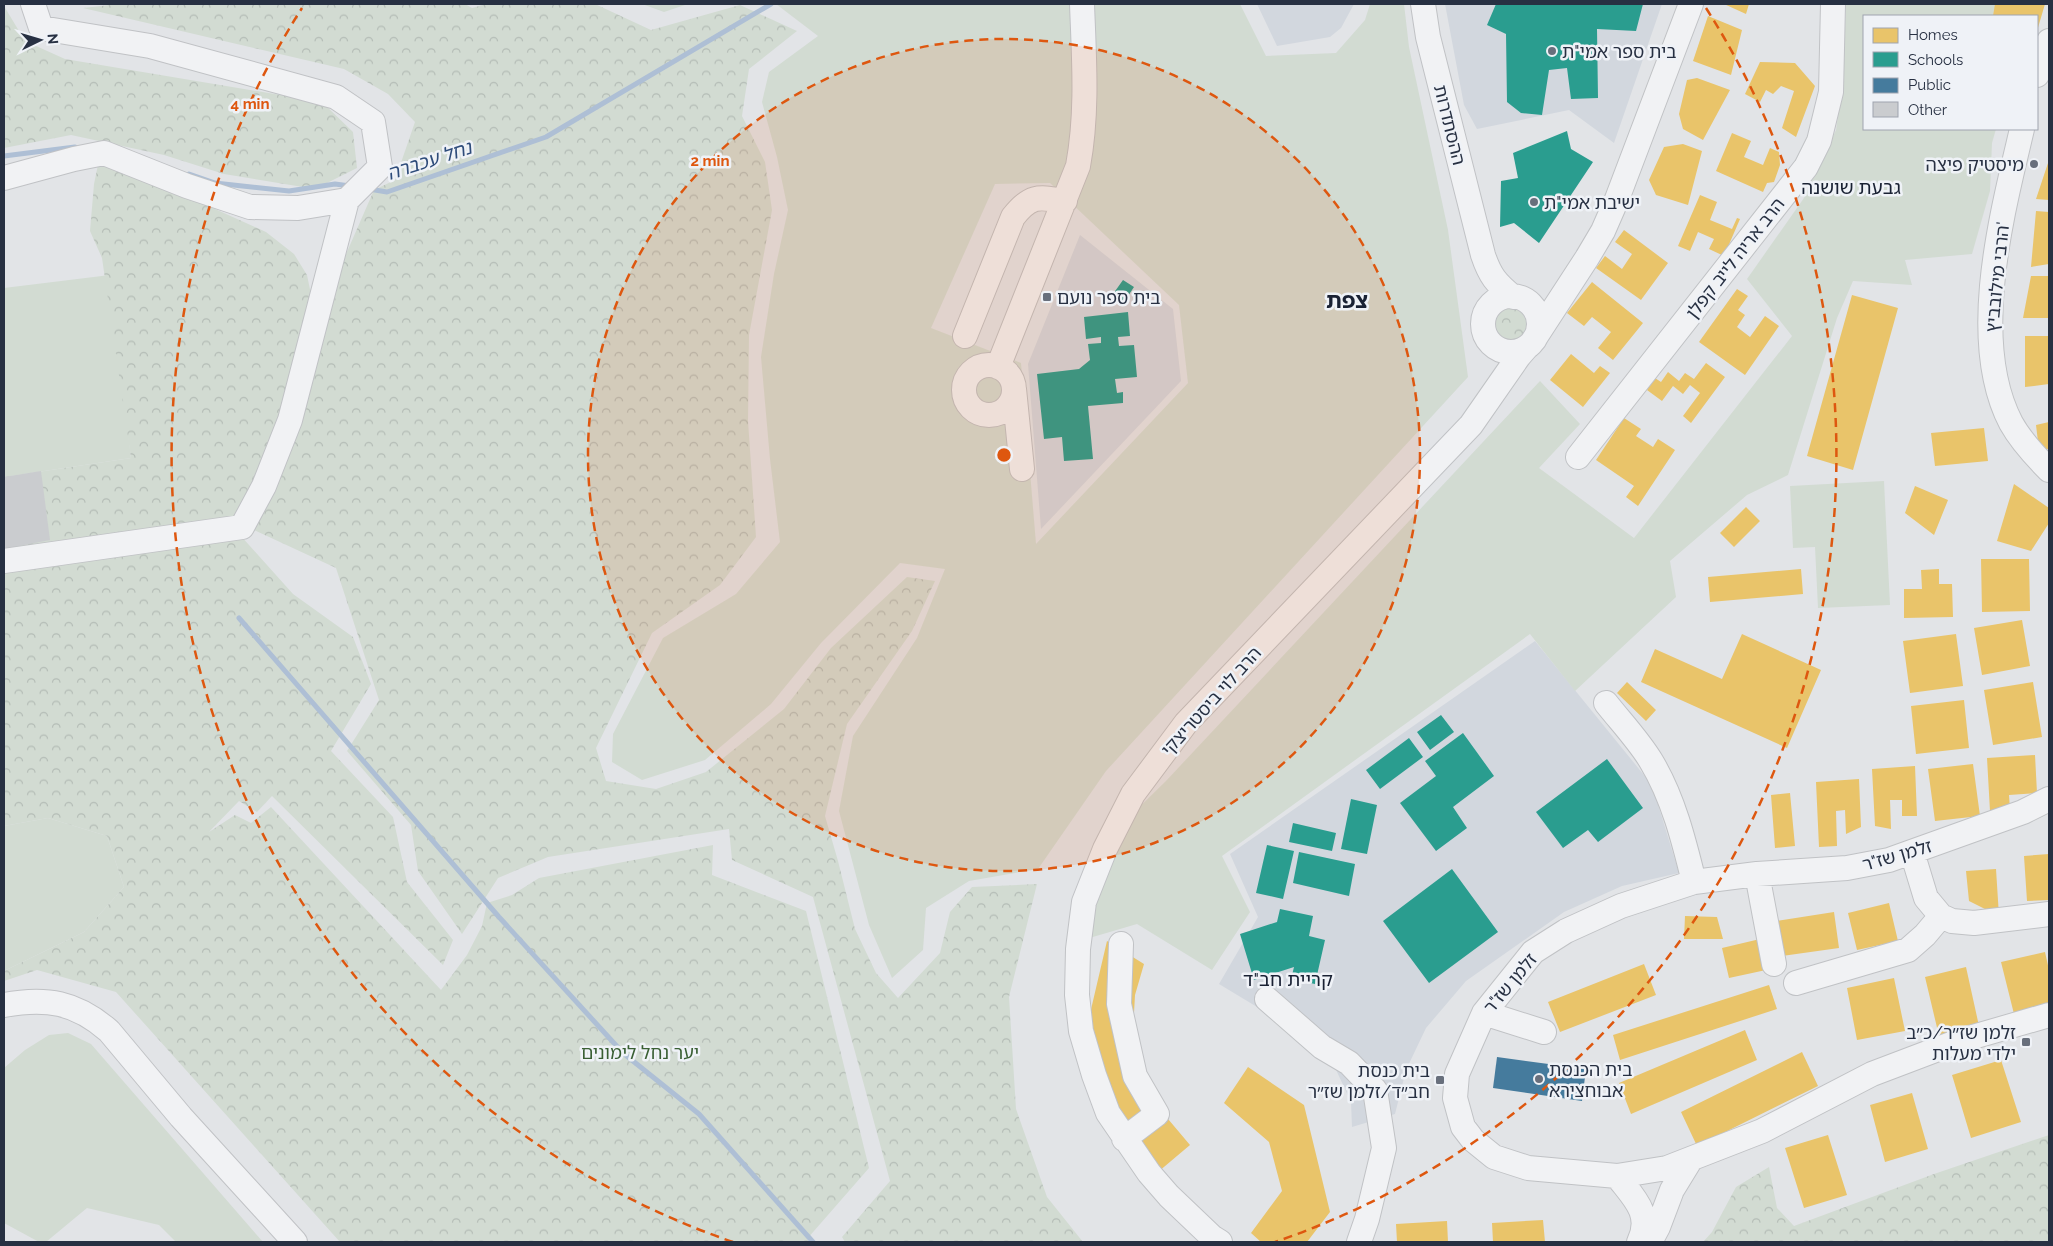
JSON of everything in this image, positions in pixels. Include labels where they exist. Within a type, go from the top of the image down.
[{"type":"street","points":[[4,561],[242,527],[264,486],[290,420],[353,194],[380,167],[373,122],[336,97],[150,46],[41,28],[33,4]]},
{"type":"street","points":[[998,367],[1078,166],[1083,139],[1085,110],[1082,4]]},
{"type":"street","name":"ההסתדרות","points":[[1423,4],[1428,37],[1480,245],[1489,273],[1495,281],[1521,300]]},
{"type":"street","points":[[1521,300],[1535,311],[1538,320],[1537,333],[1530,344],[1516,352],[1506,352],[1492,345],[1485,324],[1495,302],[1504,297],[1521,300],[1556,294],[1574,276],[1603,231],[1617,199],[1690,4]]},
{"type":"street","name":"הרב אריה לייב קפלן","points":[[1578,458],[1806,167],[1819,140],[1831,92],[1833,4]]},
{"type":"street","points":[[2038,72],[2049,41]]},
{"type":"street","name":"הרבי מילובביץ'","points":[[2022,130],[1994,262],[1990,340],[1994,371],[2000,396],[2010,422],[2020,438],[2045,464]]},
{"type":"street","points":[[4,178],[104,153],[187,186],[250,207],[298,208],[353,194]]},
{"type":"street","points":[[966,336],[1013,217],[1024,202],[1043,198],[1065,201]]},
{"type":"street","name":"ההסתדרות","points":[[1480,245],[1484,272],[1485,324]]},
{"type":"street","name":"הרב לוי ביסטריצקי","points":[[1220,1242],[1212,1237],[1169,1196],[1149,1173],[1124,1139],[1108,1112],[1094,1075],[1081,1031],[1077,995],[1078,949],[1084,902],[1105,849],[1133,794],[1186,724],[1477,417],[1519,356],[1530,344],[1574,276]]},
{"type":"street","name":"הרב לוי ביסטריצקי","points":[[1477,417],[1486,400],[1491,371],[1485,324]]},
{"type":"street","points":[[1013,386],[1010,403],[1005,409],[989,415],[973,410],[966,400],[964,391],[969,375],[981,366],[990,365],[1005,371],[1013,386],[1022,469]]},
{"type":"street","points":[[1606,703],[1651,761],[1665,788],[1680,830],[1694,882]]},
{"type":"street","name":"זלמן שז\"ר","points":[[2049,799],[2023,812],[1889,860],[1847,868],[1757,874],[1694,882],[1621,906],[1566,931],[1534,952],[1484,1013],[1457,1074],[1455,1098],[1463,1127],[1473,1140],[1494,1157],[1528,1168],[1617,1176],[1667,1168],[1762,1131],[1872,1074],[1959,1042],[2049,1015]]},
{"type":"street","points":[[1912,852],[1926,898],[1941,916],[1952,921],[1974,922],[2049,914]]},
{"type":"street","points":[[1757,874],[1774,964]]},
{"type":"street","points":[[1796,983],[1908,950],[1925,935],[1941,916]]},
{"type":"street","points":[[1121,944],[1119,1004],[1135,1076],[1157,1114],[1124,1139]]},
{"type":"street","points":[[1267,999],[1322,1047],[1349,1063],[1375,1090],[1384,1148],[1367,1219],[1359,1242]]},
{"type":"street","points":[[4,1005],[34,1001],[53,1002],[82,1011],[97,1020],[181,1117],[295,1242]]},
{"type":"street","points":[[1484,1013],[1544,1032]]},
{"type":"street","points":[[1650,1242],[1658,1227],[1672,1190],[1691,1159]]},
{"type":"street","points":[[1617,1176],[1640,1206],[1644,1219],[1644,1233],[1639,1242]]},
{"type":"shaded area","points":[[1257,4],[1354,4],[1341,28],[1330,37],[1277,46]]},
{"type":"shaded area","points":[[1445,4],[1662,4],[1614,143],[1569,110],[1477,129],[1464,105]]},
{"type":"shaded area","points":[[1080,235],[1173,309],[1181,381],[1041,529],[1028,364]]},
{"type":"shaded area","points":[[1535,641],[1652,785],[1679,873],[1622,886],[1564,912],[1466,981],[1426,1028],[1406,1070],[1395,1114],[1352,1127],[1351,1102],[1331,1059],[1310,1039],[1219,984],[1258,917],[1230,854]]},
{"type":"green space","points":[[119,4],[465,4],[472,8],[486,4],[595,4],[651,30],[740,5],[797,31],[749,69],[742,116],[765,162],[772,210],[749,335],[748,421],[756,537],[720,585],[652,633],[596,748],[606,781],[656,789],[706,772],[784,709],[831,648],[907,577],[935,581],[912,631],[847,724],[825,816],[855,929],[876,973],[898,998],[940,953],[950,912],[972,887],[1037,884],[1009,997],[1016,1109],[1047,1197],[1083,1242],[845,1242],[842,1237],[890,1181],[813,897],[732,860],[729,829],[548,857],[498,878],[462,934],[418,871],[411,825],[347,751],[379,700],[336,568],[254,530],[326,300],[374,190],[395,180],[415,122],[388,94],[344,69],[83,8]]},
{"type":"green space","points":[[642,4],[688,4],[664,12]]},
{"type":"green space","points":[[776,4],[1240,4],[1266,56],[1336,53],[1365,20],[1370,4],[1404,4],[1409,47],[1448,230],[1468,377],[1106,771],[1038,869],[969,881],[926,908],[923,950],[892,978],[869,925],[839,811],[853,736],[917,638],[945,569],[900,563],[821,643],[771,704],[705,760],[642,780],[612,762],[613,734],[663,638],[736,594],[780,542],[761,357],[774,274],[788,210],[777,157],[762,102],[769,72],[818,36]],"holes":[[[1050,183],[1179,305],[1188,383],[1036,544],[1021,363],[931,328],[995,184]]]},
{"type":"green space","points":[[1846,4],[1997,4],[2023,15],[1863,15],[1863,130],[1996,130],[1992,143],[1990,191],[1972,254],[1905,260],[1912,285],[1853,281],[1837,318],[1788,475],[1747,495],[1670,561],[1676,597],[1575,691],[1530,634],[1222,856],[1250,912],[1212,970],[1137,924],[1069,944],[1123,823],[1166,781],[1540,381],[1580,424],[1539,468],[1634,538],[1792,336],[1747,279],[1804,198],[1836,130],[1843,82]]},
{"type":"green space","points":[[4,6],[25,41],[65,59],[322,102],[353,132],[357,168],[315,189],[224,174],[164,155],[71,135],[4,148]]},
{"type":"green space","points":[[99,160],[266,232],[294,254],[307,275],[312,299],[281,427],[238,522],[4,555],[4,477],[131,458],[102,258],[90,231],[94,184]]},
{"type":"green space","points":[[110,275],[131,458],[4,477],[4,288]]},
{"type":"green space","points":[[1511,306],[1518,307],[1524,311],[1528,317],[1528,331],[1524,337],[1518,341],[1511,342],[1504,341],[1498,337],[1494,331],[1493,324],[1494,317],[1498,311],[1504,307]]},
{"type":"green space","points":[[1884,481],[1890,605],[1818,608],[1815,547],[1793,548],[1790,486]]},
{"type":"green space","name":"יער נחל לימונים","points":[[240,535],[293,594],[353,637],[371,684],[331,751],[393,817],[407,882],[453,940],[443,965],[272,796],[257,812],[239,801],[209,832],[235,815],[251,823],[271,807],[441,990],[467,955],[482,926],[487,903],[512,895],[539,878],[713,845],[712,875],[806,911],[869,1168],[807,1239],[809,1242],[340,1242],[116,992],[37,970],[4,981],[4,971],[84,932],[124,887],[107,836],[48,818],[4,826],[4,571]]},
{"type":"green space","points":[[48,818],[107,836],[124,887],[84,932],[4,971],[4,826]]},
{"type":"green space","points":[[68,1033],[91,1044],[263,1242],[176,1242],[159,1225],[87,1208],[46,1242],[39,1242],[4,1223],[4,1068],[25,1050],[49,1035]]},
{"type":"green space","points":[[2049,1135],[2049,1242],[1703,1242],[1712,1232],[1736,1187],[1769,1167],[1777,1208],[1794,1226],[1934,1174]]},
{"type":"building: Homes","points":[[1724,4],[1749,4],[1746,14]]},
{"type":"building: Homes","points":[[1995,4],[2045,4],[2038,28],[2038,15],[1993,15]]},
{"type":"building: Homes","points":[[1708,16],[1742,30],[1731,75],[1693,61]]},
{"type":"building: Homes","points":[[1760,62],[1795,63],[1815,86],[1796,137],[1782,128],[1794,91],[1781,86],[1773,94],[1766,90],[1760,102],[1745,94]]},
{"type":"building: Homes","points":[[1697,78],[1730,90],[1703,140],[1683,129],[1679,114],[1687,80]]},
{"type":"building: Homes","points":[[1732,133],[1751,141],[1744,157],[1763,165],[1770,148],[1779,152],[1780,165],[1774,182],[1767,183],[1763,192],[1716,171]]},
{"type":"building: Homes","points":[[1683,144],[1702,151],[1688,205],[1656,195],[1649,180],[1664,147]]},
{"type":"building: Homes","points":[[2049,160],[2049,200],[2036,199]]},
{"type":"building: Homes","points":[[1700,195],[1717,202],[1710,220],[1732,229],[1737,218],[1740,219],[1724,256],[1709,249],[1714,239],[1698,232],[1690,251],[1678,246]]},
{"type":"building: Homes","points":[[2036,211],[2049,212],[2049,264],[2031,267]]},
{"type":"building: Homes","points":[[1624,230],[1668,263],[1641,300],[1596,268],[1605,256],[1622,269],[1632,254],[1615,242]]},
{"type":"building: Homes","points":[[2031,276],[2049,276],[2049,318],[2023,318]]},
{"type":"building: Homes","points":[[1592,282],[1643,323],[1613,360],[1598,348],[1611,332],[1592,317],[1584,326],[1567,313]]},
{"type":"building: Homes","points":[[1737,289],[1748,296],[1738,310],[1745,315],[1737,327],[1750,337],[1765,316],[1779,326],[1745,375],[1699,342]]},
{"type":"building: Homes","points":[[1852,295],[1898,308],[1853,470],[1807,456]]},
{"type":"building: Homes","points":[[2025,336],[2049,336],[2049,384],[2025,387]]},
{"type":"building: Homes","points":[[1571,354],[1594,373],[1600,366],[1610,373],[1583,407],[1550,380]]},
{"type":"building: Homes","points":[[1706,363],[1725,377],[1691,423],[1683,416],[1700,393],[1690,385],[1683,394],[1673,386],[1662,401],[1647,390],[1655,378],[1661,382],[1668,372],[1679,381],[1685,373],[1694,379]]},
{"type":"building: Homes","points":[[1624,418],[1641,429],[1636,436],[1653,447],[1658,439],[1675,450],[1638,506],[1626,497],[1634,486],[1596,460]]},
{"type":"building: Homes","points":[[2049,422],[2049,449],[2039,450],[2036,425]]},
{"type":"building: Homes","points":[[1984,428],[1988,461],[1935,466],[1931,433]]},
{"type":"building: Homes","points":[[2014,484],[2049,508],[2049,523],[2031,551],[1997,541]]},
{"type":"building: Homes","points":[[1915,486],[1948,500],[1934,535],[1905,513]]},
{"type":"building: Homes","points":[[1746,507],[1760,521],[1734,547],[1720,533]]},
{"type":"building: Homes","points":[[1981,559],[2029,559],[2030,611],[1982,612]]},
{"type":"building: Homes","points":[[1801,569],[1803,594],[1710,602],[1708,577]]},
{"type":"building: Homes","points":[[1939,569],[1939,584],[1952,584],[1953,617],[1904,618],[1904,589],[1922,589],[1921,570]]},
{"type":"building: Homes","points":[[2022,620],[2030,666],[1982,675],[1974,628]]},
{"type":"building: Homes","points":[[1742,634],[1821,670],[1787,748],[1641,682],[1655,649],[1722,679]]},
{"type":"building: Homes","points":[[1956,634],[1963,686],[1910,693],[1903,641]]},
{"type":"building: Homes","points":[[1627,682],[1656,710],[1646,721],[1617,693]]},
{"type":"building: Homes","points":[[2033,682],[2042,737],[1993,745],[1984,690]]},
{"type":"building: Homes","points":[[1964,700],[1969,748],[1916,754],[1911,706]]},
{"type":"building: Homes","points":[[2035,755],[2037,793],[2009,795],[2010,810],[1990,811],[1987,758]]},
{"type":"building: Homes","points":[[1973,764],[1980,816],[1935,821],[1928,769]]},
{"type":"building: Homes","points":[[1915,766],[1917,816],[1902,816],[1902,800],[1890,800],[1891,829],[1875,826],[1872,769]]},
{"type":"building: Homes","points":[[1859,779],[1861,827],[1846,834],[1845,810],[1836,811],[1837,846],[1819,847],[1816,782]]},
{"type":"building: Homes","points":[[1790,793],[1795,846],[1775,848],[1771,795]]},
{"type":"building: Homes","points":[[2049,854],[2049,900],[2027,901],[2024,856]]},
{"type":"building: Homes","points":[[1996,869],[1999,916],[1969,901],[1966,871]]},
{"type":"building: Homes","points":[[1889,903],[1898,941],[1857,950],[1848,913]]},
{"type":"building: Homes","points":[[1834,912],[1839,948],[1782,956],[1776,921]]},
{"type":"building: Homes","points":[[1685,916],[1717,917],[1723,939],[1684,939]]},
{"type":"building: Homes","points":[[1760,939],[1766,970],[1729,978],[1722,948]]},
{"type":"building: Homes","points":[[1107,941],[1144,964],[1135,995],[1133,1031],[1141,1087],[1190,1145],[1158,1172],[1118,1125],[1089,1018]]},
{"type":"building: Homes","points":[[2045,952],[2049,970],[2049,1010],[2015,1018],[2001,962]]},
{"type":"building: Homes","points":[[1644,964],[1656,995],[1560,1032],[1548,1002]]},
{"type":"building: Homes","points":[[1966,967],[1979,1026],[1939,1036],[1925,977]]},
{"type":"building: Homes","points":[[1894,978],[1905,1031],[1857,1040],[1847,988]]},
{"type":"building: Homes","points":[[1769,985],[1777,1009],[1620,1060],[1613,1035]]},
{"type":"building: Homes","points":[[1745,1030],[1757,1060],[1631,1114],[1619,1083]]},
{"type":"building: Homes","points":[[1802,1052],[1818,1086],[1697,1146],[1681,1112]]},
{"type":"building: Homes","points":[[2001,1060],[2021,1122],[1971,1138],[1952,1075]]},
{"type":"building: Homes","points":[[1248,1067],[1304,1105],[1330,1212],[1307,1242],[1261,1242],[1251,1233],[1282,1191],[1269,1142],[1224,1103]]},
{"type":"building: Homes","points":[[1912,1093],[1928,1149],[1885,1162],[1870,1105]]},
{"type":"building: Homes","points":[[1828,1135],[1847,1195],[1804,1208],[1785,1148]]},
{"type":"building: Homes","points":[[1543,1220],[1545,1242],[1493,1242],[1492,1223]]},
{"type":"building: Homes","points":[[1447,1221],[1448,1242],[1397,1242],[1396,1224]]},
{"type":"building: Schools","name":"בית ספר אמי\"ת","points":[[1496,4],[1643,4],[1636,31],[1597,29],[1598,98],[1571,99],[1567,68],[1549,70],[1542,115],[1521,113],[1507,102],[1506,34],[1487,25]]},
{"type":"building: Schools","name":"ישיבת אמי\"ת","points":[[1567,131],[1571,149],[1593,162],[1539,243],[1514,223],[1500,227],[1501,181],[1518,178],[1513,153]]},
{"type":"building: Schools","points":[[1123,280],[1134,287],[1124,302],[1113,294]]},
{"type":"building: Schools","points":[[1128,312],[1130,336],[1118,337],[1119,346],[1134,345],[1137,377],[1115,379],[1117,393],[1123,392],[1123,403],[1088,406],[1093,459],[1064,461],[1062,437],[1044,439],[1037,374],[1079,369],[1090,360],[1088,344],[1101,343],[1101,337],[1086,339],[1084,317]]},
{"type":"building: Schools","points":[[1441,715],[1454,732],[1430,750],[1417,732]]},
{"type":"building: Schools","points":[[1463,733],[1494,776],[1453,807],[1467,828],[1436,851],[1400,803],[1436,776],[1425,761]]},
{"type":"building: Schools","points":[[1409,738],[1423,757],[1380,789],[1366,770]]},
{"type":"building: Schools","points":[[1607,759],[1643,808],[1598,842],[1588,830],[1563,848],[1536,812]]},
{"type":"building: Schools","points":[[1351,799],[1377,805],[1367,854],[1341,849]]},
{"type":"building: Schools","points":[[1293,823],[1336,833],[1332,851],[1289,842]]},
{"type":"building: Schools","points":[[1267,845],[1294,851],[1283,899],[1256,893]]},
{"type":"building: Schools","points":[[1299,852],[1355,864],[1349,896],[1293,883]]},
{"type":"building: Schools","points":[[1452,869],[1498,932],[1429,983],[1383,921]]},
{"type":"building: Schools","points":[[1280,909],[1313,916],[1309,936],[1325,940],[1315,984],[1291,979],[1294,967],[1254,980],[1240,934],[1277,922]]},
{"type":"building: Public","name":"בית הכנסת אבוחצירא","points":[[1497,1057],[1586,1069],[1582,1101],[1493,1088]]},
{"type":"building: Other","points":[[41,471],[50,540],[4,549],[4,477]]},
{"type":"waterway","name":"נחל עכברה","points":[[369,189],[387,192],[546,137],[771,4]]},
{"type":"waterway","name":"נחל עכברה","points":[[4,156],[75,147]]},
{"type":"waterway","name":"נחל עכברה","points":[[189,174],[215,183],[289,191],[335,184],[350,186]]},
{"type":"waterway","points":[[239,618],[499,917],[623,1053],[699,1114],[813,1242]]},
{"type":"place","name":"בית ספר אמי\"ת","points":[[1552,51]]},
{"type":"place","name":"מיסטיק פיצה","points":[[2034,164]]},
{"type":"place","name":"ישיבת אמי\"ת","points":[[1534,202]]},
{"type":"place","name":"בית ספר נועם","points":[[1047,297]]},
{"type":"place","name":"זלמן שז״ר/כ״ב ילדי מעלות","points":[[2026,1042]]},
{"type":"place","name":"בית הכנסת אבוחצירא","points":[[1539,1079]]},
{"type":"place","name":"בית כנסת חב״ד/זלמן שז״ר","points":[[1440,1080]]},
{"type":"district","name":"גבעת שושנה","points":[[1851,187]]},
{"type":"district","name":"צפת","points":[[1347,300]]},
{"type":"district","name":"קריית חב\"ד","points":[[1288,979]]}]
